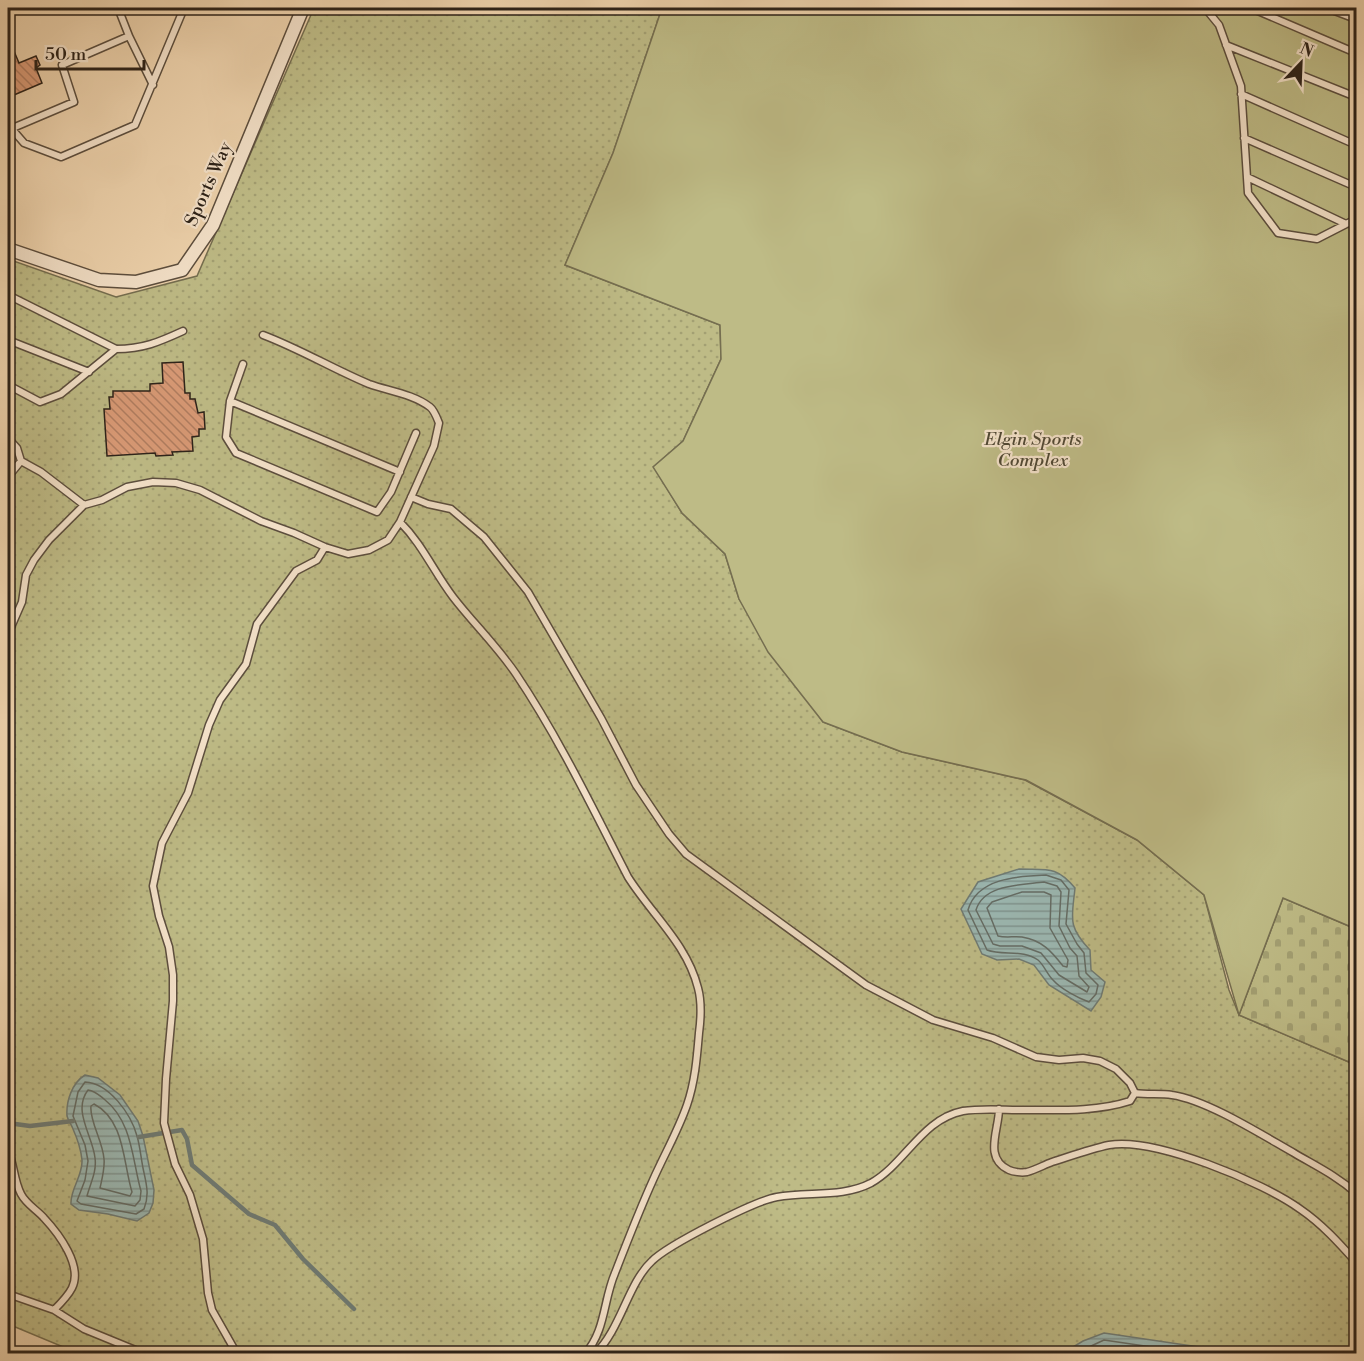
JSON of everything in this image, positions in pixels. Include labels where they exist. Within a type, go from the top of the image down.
[{"type":"street","name":"Sports Way","points":[[8,249],[99,280],[136,282],[182,270],[213,225],[303,8]]},
{"type":"street","points":[[1335,8],[1356,16]]},
{"type":"lane","points":[[118,8],[153,85]]},
{"type":"lane","points":[[129,36],[62,65],[74,102],[9,129],[24,143],[61,157],[135,125],[184,8]]},
{"type":"lane","points":[[1205,8],[1219,25],[1240,86],[1248,193],[1278,233],[1317,239],[1356,219]]},
{"type":"lane","points":[[1251,8],[1356,53]]},
{"type":"lane","points":[[1226,45],[1356,97]]},
{"type":"lane","points":[[1241,94],[1356,145]]},
{"type":"lane","points":[[1244,138],[1356,187]]},
{"type":"lane","points":[[1247,177],[1346,224]]},
{"type":"lane","points":[[8,295],[116,349],[135,349],[158,343],[183,331]]},
{"type":"lane","points":[[8,634],[22,602],[26,575],[49,540],[84,506],[127,487],[153,482],[176,483],[201,490],[261,521],[348,554],[369,550],[388,540],[400,522],[434,446],[439,423],[431,408],[404,394],[334,369],[290,345],[263,335]]},
{"type":"lane","points":[[8,340],[89,372]]},
{"type":"lane","points":[[8,385],[40,402],[61,394],[116,349]]},
{"type":"lane","points":[[243,364],[230,401],[226,437],[236,453],[377,512],[391,492],[416,433]]},
{"type":"lane","points":[[230,401],[400,472]]},
{"type":"lane","points":[[8,438],[17,448],[21,461],[41,472],[84,506]]},
{"type":"lane","points":[[8,477],[21,461]]},
{"type":"lane","points":[[411,497],[428,504],[451,509],[484,537],[523,585],[542,614],[650,807],[686,854],[866,985],[933,1020],[993,1038],[1036,1057],[1059,1060],[1083,1058],[1100,1061],[1116,1069],[1130,1083],[1135,1093]]},
{"type":"lane","points":[[400,522],[412,534],[453,598],[493,642],[531,696],[628,877],[643,900],[680,945],[692,966],[699,990],[701,1015],[698,1047],[695,1074],[687,1105],[642,1204],[613,1276],[596,1341],[585,1353]]},
{"type":"lane","points":[[237,1353],[212,1310],[201,1231],[190,1195],[175,1164],[164,1123],[173,975],[169,948],[153,886],[160,853],[166,836],[188,794],[200,750],[220,700],[246,664],[257,624],[296,571],[317,560],[325,547]]},
{"type":"lane","points":[[595,1353],[612,1332],[651,1261],[672,1246],[754,1204],[776,1197],[852,1190],[871,1183],[886,1172],[904,1152],[941,1119],[962,1111],[1113,1107],[1130,1101],[1135,1093]]},
{"type":"lane","points":[[1135,1093],[1173,1095],[1199,1103],[1327,1170],[1356,1193]]},
{"type":"lane","points":[[999,1109],[999,1120],[994,1132],[994,1151],[999,1163],[1011,1171],[1026,1172],[1110,1145],[1125,1144],[1165,1149],[1236,1176],[1299,1208],[1325,1228],[1356,1262]]},
{"type":"lane","points":[[8,1150],[14,1164],[21,1195],[55,1232],[69,1254],[76,1272],[72,1288],[54,1310]]},
{"type":"lane","points":[[8,1294],[54,1310],[84,1329],[145,1353]]},
{"type":"green space","points":[[314,8],[662,8],[613,153],[565,265],[720,325],[721,359],[683,441],[654,467],[682,513],[725,554],[739,599],[823,722],[902,752],[1025,780],[1137,840],[1204,895],[1229,990],[1239,1015],[1356,1065],[1356,1353],[80,1354],[8,1324],[8,259],[116,297],[197,276]]},
{"type":"green space","name":"Elgin Sports Complex","points":[[662,8],[1356,8],[1356,929],[1283,898],[1239,1015],[1204,895],[1137,840],[1026,780],[902,752],[823,722],[768,652],[739,599],[725,554],[682,513],[653,467],[683,441],[721,359],[720,325],[565,265],[613,153]]},
{"type":"green space","points":[[1283,898],[1356,929],[1356,1065],[1239,1015]]},
{"type":"water","points":[[1019,869],[1044,869],[1056,872],[1075,888],[1072,914],[1074,928],[1090,950],[1091,970],[1105,982],[1101,997],[1091,1011],[1049,985],[1034,965],[1019,959],[997,960],[982,954],[961,909],[978,882]]},
{"type":"water","points":[[85,1075],[98,1078],[120,1095],[138,1121],[154,1190],[149,1213],[137,1221],[79,1210],[71,1204],[72,1193],[81,1172],[82,1160],[67,1116],[68,1104],[73,1088]]},
{"type":"water","points":[[1104,1333],[1199,1347],[1214,1353],[1063,1353],[1083,1341]]},
{"type":"building","points":[[8,37],[19,63],[36,56],[40,65],[36,68],[42,83],[14,95],[8,81]]},
{"type":"building","points":[[183,362],[185,393],[190,393],[190,399],[195,399],[198,413],[204,412],[205,429],[199,429],[199,436],[192,437],[193,451],[172,452],[173,455],[156,456],[155,453],[107,456],[104,409],[110,409],[109,397],[113,397],[113,391],[150,391],[150,384],[163,383],[162,363]]},
{"type":"waterway","points":[[8,1123],[30,1126],[73,1121]]},
{"type":"waterway","points":[[139,1137],[182,1130],[187,1139],[192,1165],[249,1214],[275,1225],[303,1259],[354,1309]]}]
